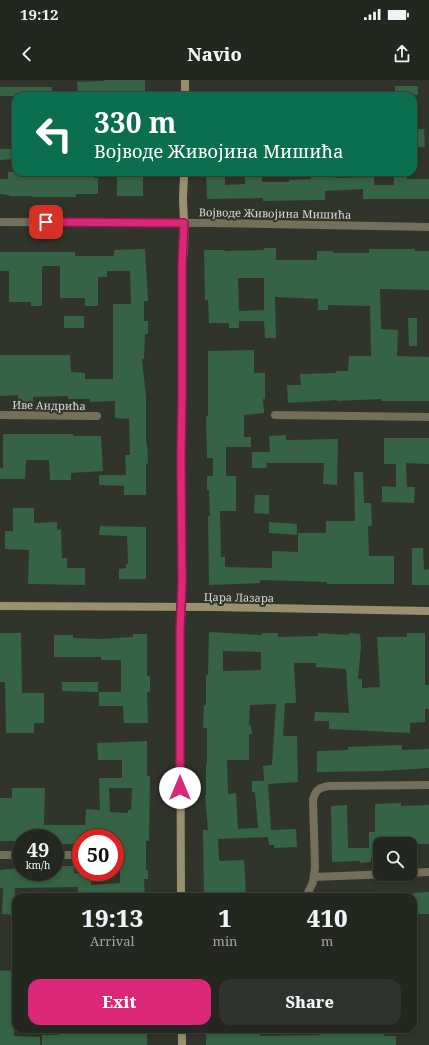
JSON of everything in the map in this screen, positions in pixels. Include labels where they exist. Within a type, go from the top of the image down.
[{"type":"main road","points":[[185,80],[185,92]]},
{"type":"main road","points":[[181,893],[180,631],[182,607],[181,459],[184,176]]},
{"type":"main road","name":"Цара Лазара","points":[[0,606],[429,611]]},
{"type":"main road","points":[[182,1033],[182,1045]]},
{"type":"street","name":"Војводе Живојина Мишића","points":[[0,222],[429,227]]},
{"type":"street","name":"Иве Андрића","points":[[0,415],[97,416]]},
{"type":"street","points":[[274,416],[429,417]]},
{"type":"street","points":[[308,893],[314,876],[315,868],[313,800],[318,789],[330,786],[429,785]]},
{"type":"street","points":[[0,855],[12,855]]},
{"type":"street","points":[[417,873],[429,872]]},
{"type":"street","points":[[314,876],[373,874]]},
{"type":"building","points":[[145,80],[145,92],[78,92],[77,82]]},
{"type":"building","points":[[395,86],[418,86],[418,95],[417,92],[395,92]]},
{"type":"building","points":[[0,87],[52,87],[52,92],[12,92],[12,96],[0,96]]},
{"type":"building","points":[[417,129],[424,129],[425,147],[417,147]]},
{"type":"building","points":[[0,149],[12,149],[12,159],[0,160]]},
{"type":"building","points":[[8,172],[12,172],[12,176],[20,177],[94,176],[94,178],[98,178],[98,194],[76,194],[76,197],[32,197],[0,194],[0,179],[8,179]]},
{"type":"building","points":[[206,176],[225,176],[225,185],[245,184],[245,176],[262,176],[262,182],[289,182],[289,180],[311,179],[311,176],[335,176],[335,178],[374,177],[374,185],[394,185],[394,176],[407,176],[407,179],[429,179],[429,199],[363,199],[363,189],[325,191],[325,200],[263,201],[263,198],[207,199]]},
{"type":"building","points":[[117,177],[143,177],[143,196],[117,196]]},
{"type":"building","points":[[264,248],[276,248],[276,260],[317,260],[317,251],[333,251],[333,253],[369,253],[369,249],[415,249],[415,251],[429,251],[429,290],[380,289],[381,329],[398,330],[397,356],[429,357],[429,401],[381,401],[381,399],[288,403],[287,385],[301,385],[300,374],[336,373],[336,371],[348,371],[349,356],[371,356],[370,306],[328,305],[328,310],[318,310],[318,299],[275,297],[276,338],[265,338],[264,321],[239,321],[239,328],[229,328],[229,323],[209,323],[208,300],[205,300],[204,250],[264,250]],"holes":[[[238,278],[264,278],[264,310],[239,311]]]},
{"type":"building","points":[[145,249],[148,301],[144,301],[144,321],[148,321],[148,334],[145,334],[144,359],[142,359],[146,397],[146,443],[148,464],[146,464],[146,495],[124,495],[124,486],[99,485],[99,475],[126,475],[125,455],[130,455],[129,419],[115,418],[115,401],[90,402],[90,399],[68,399],[68,396],[33,397],[33,402],[18,402],[18,395],[0,396],[0,355],[70,355],[71,372],[85,373],[85,379],[113,379],[113,304],[131,304],[130,271],[107,271],[107,277],[98,277],[98,306],[85,306],[85,298],[60,298],[60,266],[42,266],[42,306],[31,306],[31,302],[9,302],[9,271],[0,271],[0,252],[75,252],[75,256],[114,256],[114,250]]},
{"type":"building","points":[[64,316],[84,316],[84,328],[64,328]]},
{"type":"building","points":[[408,318],[417,318],[417,346],[409,346]]},
{"type":"building","points":[[254,350],[254,373],[265,373],[265,399],[263,399],[264,413],[244,415],[244,437],[251,437],[251,447],[226,447],[226,476],[236,476],[236,511],[220,511],[221,557],[225,557],[225,567],[272,568],[272,551],[298,552],[298,533],[326,533],[326,521],[355,521],[354,472],[363,472],[364,503],[371,503],[372,526],[368,526],[369,556],[394,556],[394,584],[327,584],[327,582],[260,580],[260,583],[209,585],[208,516],[210,516],[207,476],[213,476],[213,458],[207,458],[206,416],[208,416],[208,351]]},
{"type":"building","points":[[3,434],[73,434],[73,436],[101,436],[103,471],[71,473],[71,480],[50,480],[49,460],[26,460],[25,479],[0,479],[0,468],[3,468]]},
{"type":"building","points":[[286,435],[286,440],[338,439],[337,485],[323,484],[324,463],[266,463],[267,468],[252,468],[252,452],[270,452],[269,436]]},
{"type":"building","points":[[384,438],[429,438],[429,464],[406,463],[407,487],[415,487],[414,503],[382,502],[382,486],[396,487],[396,464],[384,464]]},
{"type":"building","points":[[255,495],[269,495],[269,514],[254,513]]},
{"type":"building","points":[[13,508],[34,508],[34,523],[57,522],[57,530],[61,529],[62,558],[67,558],[67,568],[85,568],[85,585],[28,584],[29,550],[5,549],[5,531],[13,531]]},
{"type":"building","points":[[269,522],[297,524],[297,535],[269,533]]},
{"type":"building","points":[[100,526],[146,527],[146,579],[119,579],[119,569],[126,568],[126,564],[128,564],[127,536],[99,535]]},
{"type":"building","points":[[412,548],[423,548],[424,570],[429,569],[429,585],[412,585]]},
{"type":"building","points":[[209,632],[262,635],[262,633],[278,633],[278,637],[318,636],[318,633],[349,635],[349,633],[360,634],[361,646],[358,679],[362,679],[362,688],[380,687],[377,637],[407,637],[407,633],[425,633],[425,685],[429,685],[429,709],[425,709],[425,722],[410,723],[410,733],[329,729],[329,721],[314,721],[315,712],[349,713],[346,669],[316,667],[316,663],[294,663],[296,703],[285,703],[283,736],[297,736],[298,782],[268,784],[271,830],[296,829],[297,847],[274,848],[274,845],[269,845],[268,837],[218,839],[219,860],[244,860],[246,893],[204,893],[203,830],[208,830],[205,795],[207,728],[203,728],[204,705],[206,705],[206,675],[208,675]],"holes":[[[223,651],[261,652],[261,670],[223,671]],[[276,704],[272,765],[263,766],[264,781],[252,781],[252,792],[255,792],[258,828],[238,829],[236,793],[228,794],[227,760],[249,760],[249,734],[252,734],[251,725],[249,725],[250,705]]]},
{"type":"building","points":[[0,633],[21,633],[22,693],[44,693],[44,723],[34,723],[34,733],[6,733],[5,682],[0,682]]},
{"type":"building","points":[[133,634],[147,634],[147,676],[150,676],[150,692],[147,692],[148,723],[124,723],[123,706],[99,706],[99,692],[121,692],[121,660],[101,660],[101,657],[54,657],[54,635],[73,635],[73,638],[101,639],[133,637]]},
{"type":"building","points":[[62,682],[98,682],[98,692],[62,691]]},
{"type":"building","points":[[147,741],[147,776],[150,776],[149,841],[146,841],[146,870],[148,870],[148,879],[144,879],[145,893],[78,893],[78,887],[15,888],[15,893],[12,893],[12,915],[2,914],[3,888],[0,888],[0,870],[12,869],[12,881],[64,881],[64,866],[72,866],[72,881],[91,881],[91,885],[120,883],[120,881],[124,881],[124,829],[72,829],[72,844],[64,844],[64,829],[12,829],[12,841],[0,841],[0,798],[12,798],[12,788],[45,788],[44,825],[85,825],[86,809],[100,810],[99,778],[122,778],[122,760],[98,760],[97,743]],"holes":[[[109,788],[132,788],[131,810],[128,810],[128,813],[110,812]]]},
{"type":"building","points":[[402,745],[402,750],[429,749],[429,768],[382,771],[317,772],[317,751],[348,750],[348,747]]},
{"type":"building","points":[[401,803],[401,806],[429,805],[429,844],[417,844],[417,837],[373,837],[373,857],[371,857],[371,862],[332,862],[331,806],[347,805],[348,848],[369,848],[369,832],[375,832],[375,804]]},
{"type":"building","points":[[429,892],[429,914],[417,914],[417,893],[413,893]]},
{"type":"building","points":[[12,970],[12,1033],[14,1033],[14,1036],[40,1037],[40,1045],[0,1045],[0,971]]},
{"type":"building","points":[[59,1033],[147,1033],[147,1045],[42,1045],[42,1035],[59,1035]]},
{"type":"building","points":[[206,1033],[260,1033],[260,1036],[320,1035],[320,1033],[384,1033],[384,1036],[396,1036],[396,1045],[206,1045]]},
{"type":"route","points":[[46,222],[184,223],[184,256],[182,264],[182,607],[180,631],[180,788]]}]
